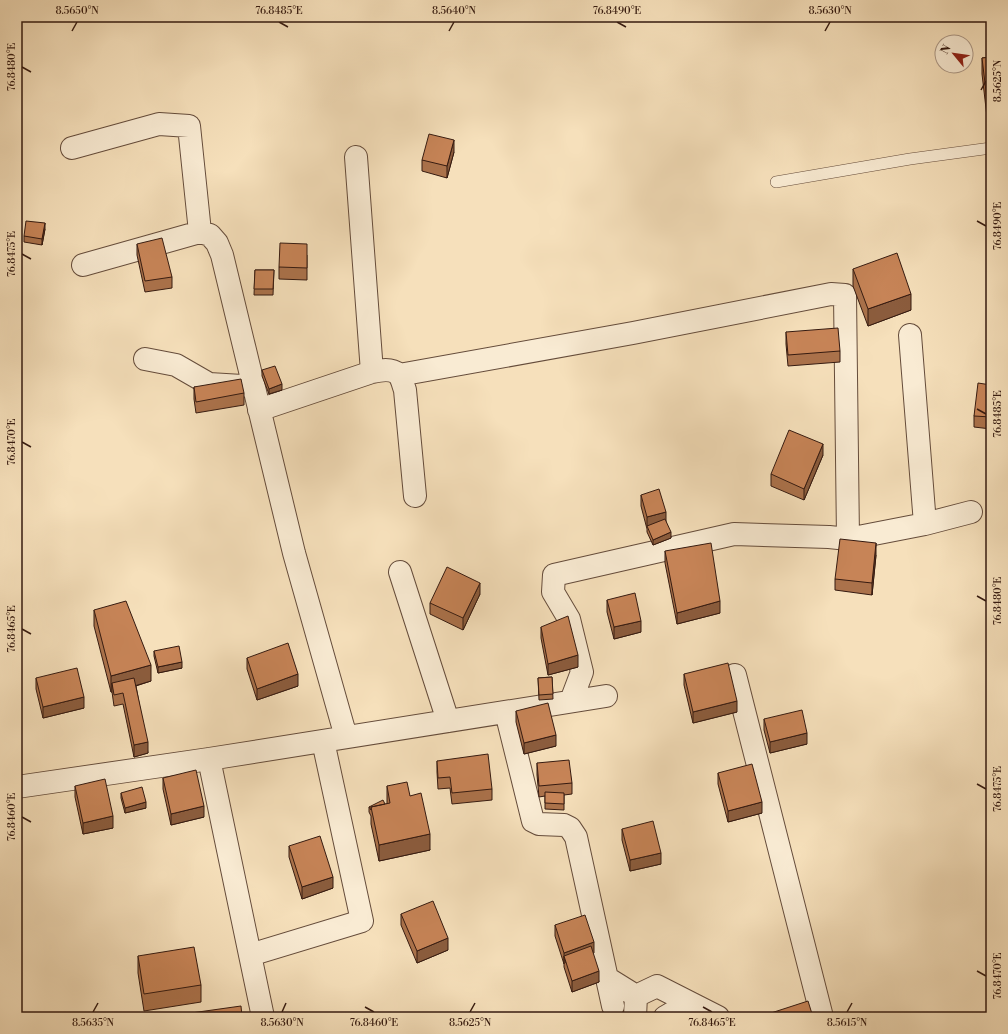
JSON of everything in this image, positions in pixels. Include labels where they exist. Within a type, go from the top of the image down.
[{"type":"street","points":[[72,148],[159,124],[189,126],[200,232]]},
{"type":"street","points":[[356,157],[372,372]]},
{"type":"street","points":[[84,265],[200,232],[210,235],[217,243],[222,255],[294,553],[346,737]]},
{"type":"street","points":[[399,375],[632,333],[831,294],[845,295],[848,539]]},
{"type":"street","points":[[910,335],[925,524]]},
{"type":"street","points":[[145,359],[176,364],[209,384],[254,386]]},
{"type":"street","points":[[259,410],[372,372],[391,370],[399,375],[405,390],[415,496]]},
{"type":"street","points":[[571,701],[582,672],[570,619],[553,592],[554,576],[734,534],[829,536],[848,539],[925,524],[972,512]]},
{"type":"street","points":[[400,572],[448,721]]},
{"type":"street","points":[[736,675],[822,1017]]},
{"type":"street","points":[[17,788],[606,696]]},
{"type":"street","points":[[506,712],[533,821],[540,824],[564,825],[570,828],[576,836],[613,1006]]},
{"type":"street","points":[[250,955],[362,921],[323,741]]},
{"type":"street","points":[[209,759],[263,1017]]},
{"type":"street","points":[[607,978],[636,1006],[657,986],[718,1017]]},
{"type":"street","points":[[665,1017],[689,1003]]},
{"type":"lane","points":[[776,182],[910,159],[991,148]]},
{"type":"building","points":[[991,57],[991,100],[987,100],[982,58]]},
{"type":"building","points":[[429,134],[454,140],[447,166],[422,160]]},
{"type":"building","points":[[26,221],[45,223],[42,239],[24,236]]},
{"type":"building","points":[[162,238],[172,277],[145,281],[137,244]]},
{"type":"building","points":[[280,243],[307,244],[307,268],[279,267]]},
{"type":"building","points":[[897,253],[911,294],[868,309],[853,269]]},
{"type":"building","points":[[255,270],[274,270],[273,289],[254,289]]},
{"type":"building","points":[[838,328],[840,351],[788,355],[786,332]]},
{"type":"building","points":[[275,366],[282,384],[269,389],[262,370]]},
{"type":"building","points":[[241,379],[244,393],[196,402],[194,387]]},
{"type":"building","points":[[978,383],[991,385],[991,417],[974,416]]},
{"type":"building","points":[[789,430],[823,444],[804,489],[771,474]]},
{"type":"building","points":[[659,489],[666,512],[647,517],[641,495]]},
{"type":"building","points":[[665,519],[671,532],[653,540],[647,526]]},
{"type":"building","points":[[840,539],[876,543],[872,583],[835,579]]},
{"type":"building","points":[[711,543],[720,601],[677,613],[665,551]]},
{"type":"building","points":[[447,567],[480,583],[463,618],[430,603]]},
{"type":"building","points":[[635,593],[641,621],[614,627],[607,600]]},
{"type":"building","points":[[126,601],[151,665],[111,676],[94,610]]},
{"type":"building","points":[[568,616],[578,655],[548,664],[541,627]]},
{"type":"building","points":[[288,643],[298,674],[257,689],[247,658]]},
{"type":"building","points":[[179,646],[182,662],[158,667],[154,651]]},
{"type":"building","points":[[728,663],[737,701],[693,712],[684,674]]},
{"type":"building","points":[[77,668],[84,697],[43,707],[36,678]]},
{"type":"building","points":[[552,677],[553,694],[539,695],[538,678]]},
{"type":"building","points":[[134,678],[148,742],[134,745],[123,693],[114,695],[112,683]]},
{"type":"building","points":[[548,703],[556,735],[524,743],[516,711]]},
{"type":"building","points":[[802,710],[807,733],[770,742],[764,719]]},
{"type":"building","points":[[488,754],[492,789],[452,793],[450,777],[438,778],[437,761]]},
{"type":"building","points":[[569,760],[572,783],[539,786],[537,763]]},
{"type":"building","points":[[752,764],[762,802],[728,811],[718,773]]},
{"type":"building","points":[[196,770],[204,806],[171,814],[163,778]]},
{"type":"building","points":[[105,779],[113,816],[83,823],[75,786]]},
{"type":"building","points":[[407,782],[410,796],[421,793],[430,834],[379,845],[371,807],[390,803],[387,786]]},
{"type":"building","points":[[142,787],[146,802],[125,808],[121,793]]},
{"type":"building","points":[[545,792],[564,793],[564,804],[545,803]]},
{"type":"building","points":[[383,800],[385,804],[371,807],[371,810],[369,807]]},
{"type":"building","points":[[653,821],[661,853],[630,860],[622,829]]},
{"type":"building","points":[[320,836],[333,877],[302,887],[289,846]]},
{"type":"building","points":[[433,901],[448,938],[417,951],[401,914]]},
{"type":"building","points":[[585,915],[594,942],[564,953],[555,925]]},
{"type":"building","points":[[591,946],[599,971],[572,981],[564,956]]},
{"type":"building","points":[[194,947],[201,985],[144,994],[138,956]]},
{"type":"building","points":[[808,1001],[813,1017],[772,1017],[771,1013]]},
{"type":"building","points":[[241,1006],[242,1017],[184,1017],[184,1014]]}]
